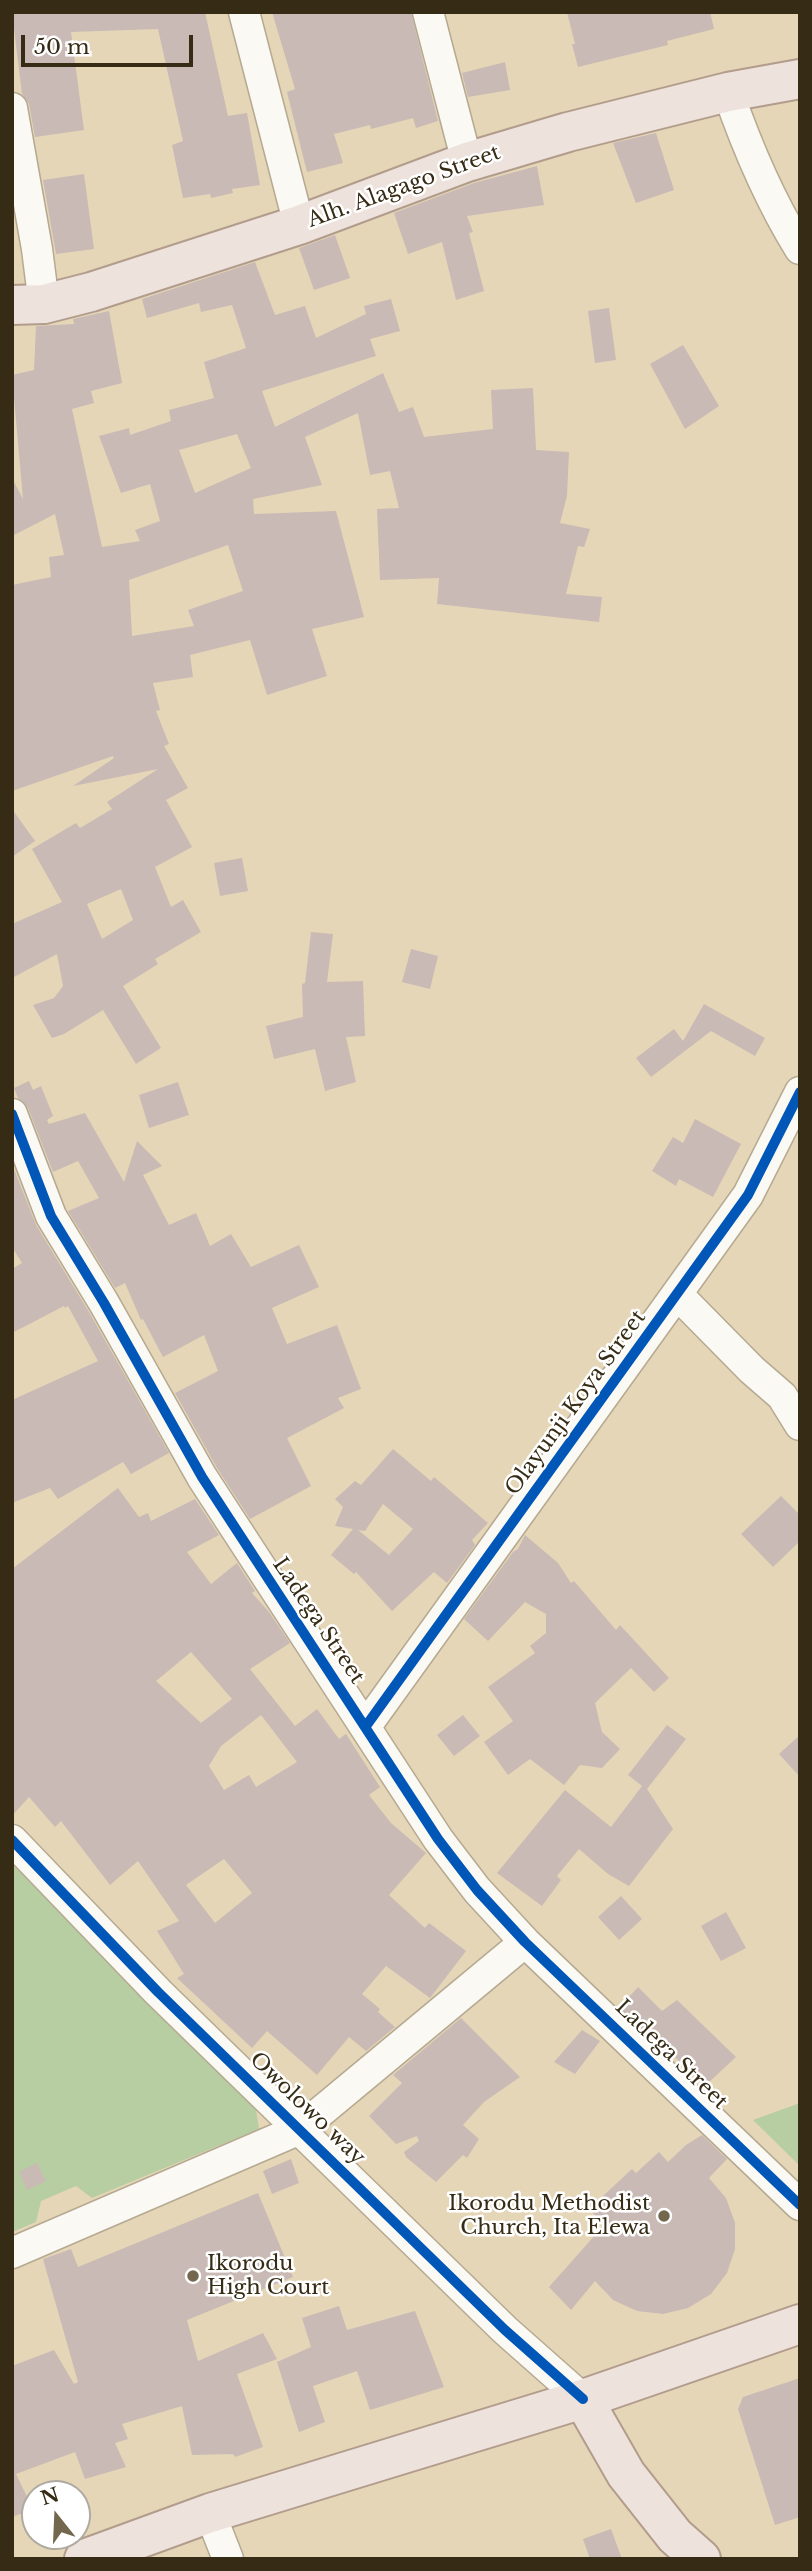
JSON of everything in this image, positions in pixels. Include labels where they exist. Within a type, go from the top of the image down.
[{"type":"main road","name":"Alh. Alagago Street","points":[[28,304],[91,292],[299,225],[467,162],[568,132],[728,92],[800,79]]},
{"type":"main road","points":[[84,2559],[210,2513],[583,2399],[800,2325]]},
{"type":"main road","points":[[583,2399],[626,2474],[675,2536],[701,2559]]},
{"type":"street","points":[[244,12],[299,225]]},
{"type":"street","points":[[428,12],[467,162]]},
{"type":"street","points":[[728,92],[744,141],[777,213],[800,248]]},
{"type":"street","points":[[12,108],[37,249],[28,304]]},
{"type":"street","name":"Olayunji Koya Street","points":[[366,1726],[748,1195],[800,1092]]},
{"type":"street","name":"Ladega Street","points":[[12,1114],[51,1216],[104,1303],[202,1477],[438,1839],[477,1890],[525,1942],[800,2205]]},
{"type":"street","points":[[678,1295],[752,1370],[782,1396],[800,1425]]},
{"type":"street","name":"Owolowo way","points":[[12,1840],[158,1992],[505,2330],[583,2399]]},
{"type":"street","points":[[12,2253],[300,2129],[525,1942]]},
{"type":"street","points":[[210,2513],[228,2559]]},
{"type":"green space","points":[[12,1863],[256,2110],[259,2129],[92,2198],[76,2186],[41,2201],[36,2222],[12,2232]]},
{"type":"green space","points":[[800,2103],[800,2166],[753,2120]]},
{"type":"building","points":[[12,12],[205,12],[228,116],[247,113],[260,185],[232,189],[233,193],[211,198],[210,194],[183,198],[172,145],[183,141],[158,29],[71,32],[84,130],[35,137],[29,104],[22,94]]},
{"type":"building","points":[[272,12],[411,12],[438,121],[416,128],[413,118],[371,129],[370,125],[334,134],[343,163],[307,172],[287,92],[295,89]]},
{"type":"building","points":[[567,12],[710,12],[714,29],[667,41],[668,45],[578,67]]},
{"type":"building","points":[[505,62],[510,90],[468,97],[462,73]]},
{"type":"building","points":[[656,133],[674,190],[636,203],[613,143]]},
{"type":"building","points":[[537,166],[544,205],[467,216],[473,232],[469,233],[484,291],[456,300],[442,242],[408,254],[394,213],[474,183]]},
{"type":"building","points":[[84,174],[94,249],[56,254],[43,180]]},
{"type":"building","points":[[335,235],[350,278],[314,290],[299,248]]},
{"type":"building","points":[[255,262],[275,315],[305,306],[316,338],[366,314],[364,306],[391,299],[400,331],[370,339],[376,356],[262,391],[275,427],[383,373],[399,412],[413,407],[424,437],[493,429],[491,390],[533,388],[536,450],[569,452],[567,496],[560,523],[590,529],[584,547],[578,546],[566,594],[602,597],[599,622],[437,604],[439,578],[380,580],[377,509],[399,508],[390,471],[370,475],[358,413],[305,437],[322,485],[253,499],[254,514],[336,511],[364,617],[312,629],[327,676],[267,695],[250,640],[190,655],[193,677],[153,683],[160,710],[156,711],[169,744],[164,746],[188,788],[166,800],[192,847],[155,867],[171,907],[183,900],[201,932],[155,959],[158,964],[123,986],[161,1048],[136,1064],[103,1010],[64,1034],[52,1038],[33,1005],[54,998],[63,986],[57,954],[12,978],[12,924],[62,902],[32,849],[76,823],[80,828],[112,809],[107,802],[158,769],[73,786],[114,758],[113,756],[12,791],[12,585],[51,577],[49,557],[64,555],[55,514],[12,536],[12,478],[23,499],[12,375],[34,370],[36,326],[74,324],[73,319],[109,311],[122,383],[91,391],[94,403],[72,409],[102,547],[140,541],[135,530],[160,521],[150,484],[121,493],[99,436],[129,428],[130,435],[171,421],[169,410],[214,398],[204,362],[246,348],[232,305],[201,312],[199,303],[147,318],[142,299]],"holes":[[[237,434],[251,468],[195,493],[179,450]],[[228,545],[243,591],[188,610],[194,626],[132,636],[129,580]],[[121,889],[133,920],[102,939],[87,904]]]},
{"type":"building","points":[[609,308],[616,360],[595,363],[588,311]]},
{"type":"building","points":[[683,345],[719,406],[685,429],[650,364]]},
{"type":"building","points":[[12,809],[35,841],[12,857]]},
{"type":"building","points":[[242,858],[248,891],[220,896],[214,863]]},
{"type":"building","points":[[311,932],[333,934],[327,982],[363,981],[365,1036],[346,1037],[356,1082],[325,1091],[315,1049],[274,1059],[266,1026],[303,1017],[302,984],[305,983]]},
{"type":"building","points":[[411,949],[438,956],[430,989],[402,982]]},
{"type":"building","points":[[704,1004],[765,1038],[755,1056],[711,1031],[651,1077],[636,1058],[674,1029],[683,1041]]},
{"type":"building","points":[[29,1081],[33,1090],[41,1086],[53,1116],[47,1120],[49,1124],[85,1113],[124,1182],[137,1141],[162,1166],[143,1175],[169,1225],[196,1213],[210,1246],[231,1234],[251,1267],[299,1245],[319,1287],[272,1308],[287,1344],[337,1325],[361,1389],[338,1398],[344,1408],[287,1438],[311,1486],[250,1519],[217,1468],[175,1393],[218,1371],[204,1335],[163,1357],[143,1319],[141,1320],[125,1283],[115,1288],[68,1211],[99,1198],[78,1161],[53,1172],[28,1108],[18,1098],[14,1088]]},
{"type":"building","points":[[178,1082],[189,1115],[149,1128],[139,1095]]},
{"type":"building","points":[[695,1119],[741,1144],[713,1197],[679,1179],[676,1186],[652,1171],[673,1137],[683,1143]]},
{"type":"building","points":[[12,1164],[36,1225],[169,1453],[131,1474],[123,1462],[58,1499],[50,1488],[12,1503],[12,1400],[98,1361],[68,1306],[12,1333],[12,1269],[22,1263],[12,1247]]},
{"type":"building","points":[[393,1449],[431,1481],[434,1477],[488,1523],[472,1540],[475,1545],[447,1583],[434,1572],[392,1611],[356,1572],[354,1574],[331,1555],[353,1529],[335,1526],[343,1507],[335,1499],[355,1481],[361,1485]],"holes":[[[383,1504],[413,1529],[389,1555],[358,1530],[365,1531]]]},
{"type":"building","points":[[118,1488],[139,1517],[148,1513],[151,1521],[195,1499],[219,1535],[187,1552],[211,1584],[237,1563],[255,1591],[252,1593],[290,1643],[250,1669],[295,1726],[317,1709],[339,1739],[346,1734],[380,1787],[369,1795],[391,1823],[426,1853],[389,1895],[425,1928],[429,1923],[466,1951],[430,1998],[386,1966],[362,1994],[380,2009],[378,2012],[395,2027],[366,2051],[349,2037],[317,2075],[267,2031],[252,2048],[177,1978],[184,1974],[157,1931],[179,1921],[138,1861],[110,1885],[61,1821],[55,1827],[29,1797],[12,1816],[12,1569]],"holes":[[[191,1652],[232,1699],[201,1723],[156,1681]],[[261,1715],[297,1762],[256,1787],[249,1775],[224,1790],[209,1766],[221,1746]],[[224,1859],[252,1893],[215,1923],[186,1885]]]},
{"type":"building","points":[[781,1496],[800,1515],[800,1541],[773,1567],[741,1534]]},
{"type":"building","points":[[525,1535],[558,1563],[571,1583],[574,1581],[616,1630],[620,1625],[669,1678],[654,1692],[631,1668],[595,1703],[602,1732],[620,1749],[602,1768],[580,1765],[564,1785],[530,1759],[508,1775],[484,1742],[513,1721],[488,1687],[535,1653],[530,1646],[546,1633],[546,1614],[525,1602],[488,1641],[464,1619],[513,1552],[518,1549]]},
{"type":"building","points":[[463,1715],[480,1736],[454,1756],[437,1735]]},
{"type":"building","points":[[667,1725],[686,1739],[647,1789],[673,1829],[629,1886],[608,1874],[579,1849],[557,1876],[561,1880],[542,1906],[497,1873],[565,1790],[611,1827],[642,1786],[628,1775]]},
{"type":"building","points":[[800,1735],[800,1777],[779,1754]]},
{"type":"building","points":[[621,1896],[642,1919],[619,1940],[598,1917]]},
{"type":"building","points":[[726,1912],[746,1948],[721,1961],[701,1926]]},
{"type":"building","points":[[638,1987],[662,2011],[677,2000],[736,2057],[707,2084],[619,2008]]},
{"type":"building","points":[[461,2018],[520,2077],[484,2102],[463,2125],[479,2139],[467,2158],[463,2155],[436,2182],[406,2157],[404,2152],[419,2141],[417,2136],[396,2144],[369,2116],[402,2083],[393,2075]]},
{"type":"building","points":[[582,2030],[600,2041],[575,2074],[554,2062]]},
{"type":"building","name":"Ikorodu Methodist Church, Ita Elewa","points":[[702,2135],[727,2159],[709,2178],[726,2198],[735,2223],[735,2249],[727,2273],[711,2294],[688,2308],[663,2314],[637,2311],[613,2300],[595,2281],[571,2310],[549,2287],[604,2225],[589,2209],[632,2169],[636,2173],[659,2152],[668,2162],[686,2145]]},
{"type":"building","points":[[291,2159],[299,2183],[272,2194],[263,2171]]},
{"type":"building","points":[[37,2163],[46,2181],[27,2190],[19,2172]]},
{"type":"building","points":[[258,2193],[293,2277],[187,2320],[198,2361],[263,2333],[277,2359],[237,2374],[263,2447],[235,2457],[233,2454],[192,2455],[182,2406],[122,2424],[128,2439],[115,2443],[126,2467],[85,2479],[75,2452],[16,2474],[21,2484],[21,2514],[12,2517],[12,2366],[54,2350],[74,2384],[78,2382],[43,2259],[71,2249],[78,2267]]},
{"type":"building","points":[[339,2306],[347,2330],[415,2311],[444,2387],[370,2410],[357,2371],[313,2386],[325,2422],[299,2432],[277,2362],[311,2347],[302,2318]]},
{"type":"building","points":[[800,2378],[800,2517],[775,2525],[738,2409],[743,2397]]},
{"type":"building","points":[[611,2529],[622,2559],[590,2559],[583,2539]]},
{"type":"cycle path","points":[[366,1726],[748,1195],[800,1092]]},
{"type":"cycle path","points":[[12,1114],[51,1216],[104,1303],[202,1477],[438,1839],[477,1890],[525,1942],[800,2205]]},
{"type":"cycle path","points":[[12,1840],[158,1992],[505,2330],[583,2399]]},
{"type":"place","name":"Ikorodu Methodist Church, Ita Elewa","points":[[664,2216]]},
{"type":"place","name":"Ikorodu High Court","points":[[193,2276]]}]
